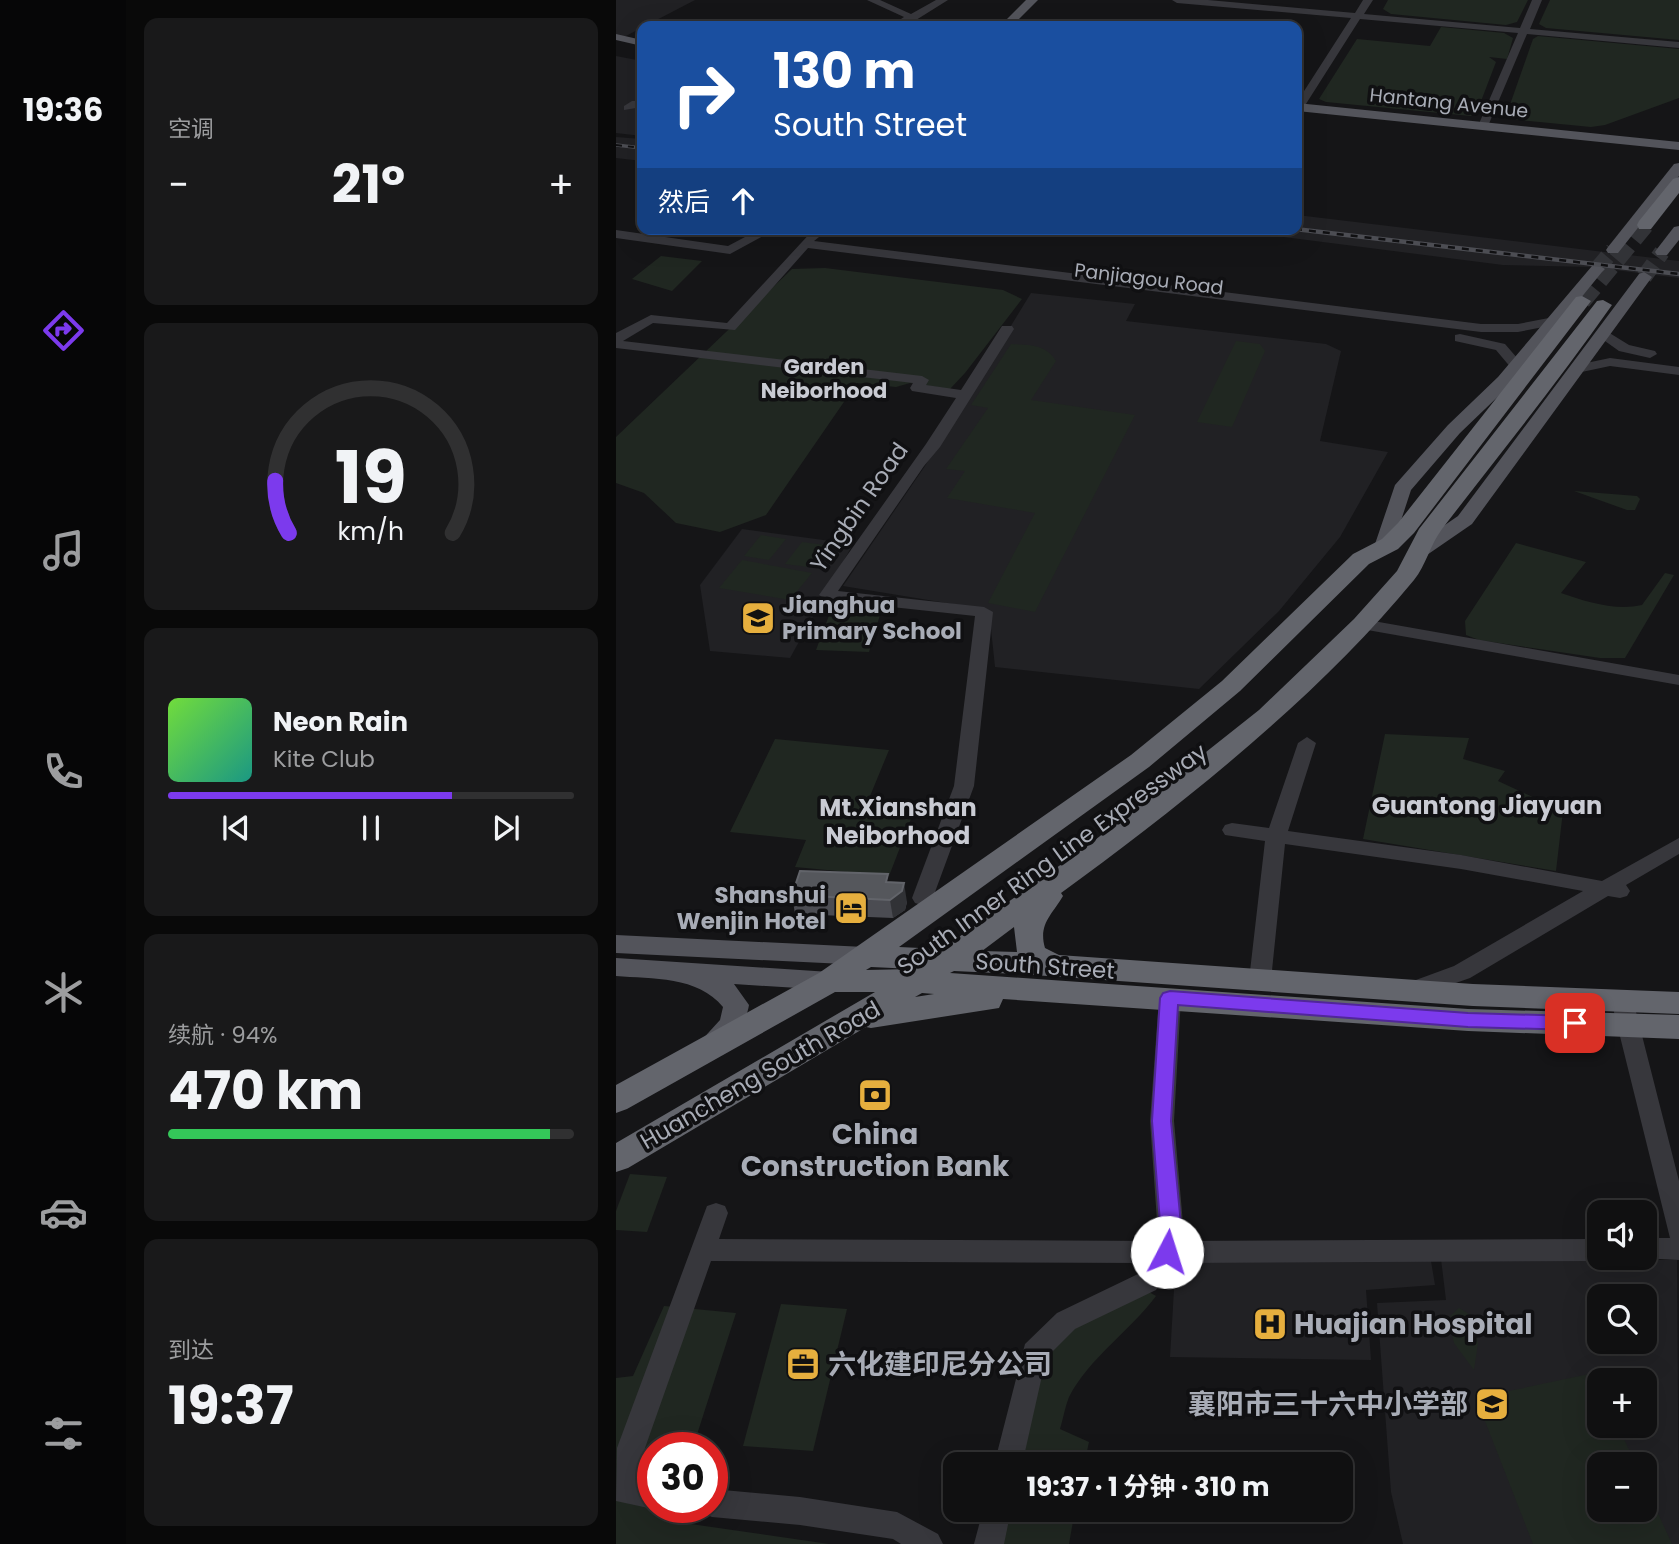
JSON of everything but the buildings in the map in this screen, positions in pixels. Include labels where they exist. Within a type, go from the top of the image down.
[{"type":"highway","points":[[1679,182],[1653,226],[1679,204]]},
{"type":"highway","name":"South Inner Ring Line Expressway","points":[[1303,616],[1361,559],[1387,546],[1406,528],[1582,301]]},
{"type":"highway","name":"South Inner Ring Line Expressway","points":[[616,1141],[840,1009],[934,950],[1164,780],[1235,723],[1417,552],[1427,534],[1546,394],[1603,305]]},
{"type":"highway","name":"South Inner Ring Line Expressway","points":[[616,1117],[822,999],[917,940],[1148,772],[1352,612],[1387,546]]},
{"type":"highway","name":"Huancheng South Road","points":[[616,1159],[917,982],[1068,874],[1268,716],[1352,612]]},
{"type":"highway","name":"Huancheng South Road","points":[[616,1100],[830,981],[941,903],[1140,761],[1231,686],[1303,616]]},
{"type":"highway","points":[[1055,966],[1032,954],[1025,937],[1032,916],[1068,874]]},
{"type":"highway","name":"South Street","points":[[865,956],[1055,966],[1410,991],[1471,1008]]},
{"type":"highway","name":"South Street","points":[[830,981],[917,982],[1170,998],[1471,1008]]},
{"type":"highway","points":[[776,1066],[869,1018],[928,1006],[977,1000],[1114,995]]},
{"type":"highway","points":[[1471,1008],[1625,1012],[1679,1003]]},
{"type":"highway","points":[[1625,1012],[1679,1027]]},
{"type":"main road","points":[[1013,21],[1037,3]]},
{"type":"main road","points":[[1026,21],[1037,3]]},
{"type":"main road","points":[[616,40],[637,43]]},
{"type":"main road","name":"Hantang Avenue","points":[[1302,111],[1483,126],[1514,132]]},
{"type":"main road","name":"Hantang Avenue","points":[[1302,111],[1679,147]]},
{"type":"main road","points":[[1514,132],[1550,141],[1679,147]]},
{"type":"main road","points":[[1613,250],[1679,167],[1661,147]]},
{"type":"main road","points":[[1662,252],[1679,230]]},
{"type":"main road","points":[[1387,546],[1402,489],[1454,429],[1517,366],[1597,269]]},
{"type":"main road","points":[[1546,394],[1577,369],[1644,277]]},
{"type":"main road","points":[[732,950],[865,941],[941,903]]},
{"type":"main road","name":"South Street","points":[[616,944],[865,956]]},
{"type":"main road","name":"South Street","points":[[616,967],[830,981]]},
{"type":"main road","points":[[682,972],[723,990],[736,1005],[732,1024],[702,1052]]},
{"type":"street","points":[[872,0],[913,18]]},
{"type":"street","points":[[906,21],[943,0]]},
{"type":"street","points":[[1177,0],[1679,45]]},
{"type":"street","points":[[1302,104],[1352,16],[1356,0]]},
{"type":"street","points":[[1302,84],[1352,16],[1368,0]]},
{"type":"street","points":[[1483,126],[1537,0]]},
{"type":"street","points":[[628,108],[637,103]]},
{"type":"street","points":[[616,234],[730,250],[759,235]]},
{"type":"street","points":[[616,341],[651,318],[730,327],[800,249],[816,235]]},
{"type":"street","name":"Panjiagou Road","points":[[800,249],[1507,330],[1534,327],[1554,321]]},
{"type":"street","name":"Panjiagou Road","points":[[800,249],[1479,340],[1498,345]]},
{"type":"street","points":[[616,325],[634,327]]},
{"type":"street","name":"Yingbin Road","points":[[941,903],[922,898],[964,786],[984,612],[827,595],[932,447],[1007,329]]},
{"type":"street","points":[[1498,345],[1517,340],[1516,334],[1507,330]]},
{"type":"street","points":[[1603,333],[1629,358],[1679,371]]},
{"type":"street","points":[[616,341],[922,380],[918,388],[964,395]]},
{"type":"street","points":[[1498,345],[1510,352],[1517,366]]},
{"type":"street","points":[[1577,369],[1629,358],[1679,358]]},
{"type":"street","points":[[1352,612],[1679,680]]},
{"type":"street","points":[[1260,980],[1276,836],[1307,743]]},
{"type":"street","points":[[1232,830],[1461,862],[1612,890]]},
{"type":"street","points":[[1410,991],[1462,972],[1612,890],[1679,845]]},
{"type":"street","points":[[1011,1452],[1034,1352],[1066,1321],[1147,1282],[1167,1252],[1171,1235],[1162,1121],[1170,998]]},
{"type":"street","points":[[1625,1012],[1679,1231]]},
{"type":"street","points":[[616,1088],[649,1082]]},
{"type":"street","points":[[637,1492],[626,1490],[624,1482],[631,1448],[716,1213]]},
{"type":"street","points":[[1657,1249],[1679,1249]]},
{"type":"street","points":[[702,1250],[951,1253],[1587,1250]]},
{"type":"street","points":[[728,1504],[800,1511],[897,1526],[928,1544]]},
{"type":"street","points":[[989,1544],[994,1522]]},
{"type":"shaded area","points":[[616,0],[695,0],[655,21],[637,21],[637,30],[622,38],[616,37]]},
{"type":"shaded area","points":[[1388,0],[1528,0],[1517,22],[1506,25],[1391,14],[1383,9]]},
{"type":"shaded area","points":[[1550,0],[1679,0],[1679,40],[1546,28],[1539,24]]},
{"type":"shaded area","points":[[1441,27],[1504,33],[1513,38],[1507,59],[1489,57],[1496,62],[1478,109],[1471,116],[1326,102],[1319,99],[1357,39],[1430,46]]},
{"type":"shaded area","points":[[1538,36],[1679,49],[1679,98],[1605,125],[1591,127],[1510,119],[1506,116],[1533,39]]},
{"type":"shaded area","points":[[616,56],[637,60],[637,135],[616,133]]},
{"type":"shaded area","points":[[616,137],[637,139],[637,160],[616,158]]},
{"type":"shaded area","points":[[1302,216],[1679,261],[1679,278],[1591,267],[1503,265],[1268,235],[1302,235]]},
{"type":"shaded area","points":[[661,256],[702,261],[672,291],[632,279]]},
{"type":"shaded area","points":[[825,268],[1003,290],[1022,299],[950,389],[910,383],[896,387],[857,383],[766,515],[720,532],[676,523],[644,493],[616,483],[616,437],[792,269]]},
{"type":"shaded area","points":[[1031,293],[1135,304],[1126,321],[1326,344],[1341,351],[1320,441],[1388,452],[1340,537],[1279,611],[1199,689],[995,667],[989,610],[843,586],[925,466]]},
{"type":"shaded area","points":[[1236,341],[1260,344],[1265,351],[1232,427],[1197,422]]},
{"type":"shaded area","points":[[1011,344],[1042,348],[1056,361],[1031,400],[1135,415],[1035,612],[988,603],[1035,513],[947,498],[965,471],[946,469],[988,408],[971,405]]},
{"type":"shaded area","points":[[1574,491],[1637,496],[1640,499],[1635,510],[1627,510]]},
{"type":"shaded area","name":"Jianghua Primary School","points":[[742,529],[853,544],[790,658],[710,651],[700,585]]},
{"type":"shaded area","points":[[761,535],[786,539],[769,560],[744,556]]},
{"type":"shaded area","points":[[802,542],[825,545],[808,567],[785,564]]},
{"type":"shaded area","points":[[1516,543],[1586,562],[1561,593],[1601,605],[1642,605],[1665,573],[1674,575],[1625,658],[1600,658],[1479,640],[1466,635],[1465,621]]},
{"type":"shaded area","points":[[742,560],[812,573],[790,600],[719,588]]},
{"type":"shaded area","points":[[833,605],[882,608],[869,652],[816,650]]},
{"type":"shaded area","points":[[1385,734],[1469,738],[1463,759],[1505,771],[1498,781],[1563,811],[1556,871],[1363,839]]},
{"type":"shaded area","points":[[775,739],[889,750],[868,801],[916,806],[889,876],[795,867],[806,840],[730,832]]},
{"type":"shaded area","points":[[630,1174],[667,1177],[647,1232],[616,1230],[616,1211]]},
{"type":"shaded area","name":"Huajian Hospital","points":[[1430,1255],[1435,1285],[1366,1290],[1371,1360],[1170,1357],[1176,1256]]},
{"type":"shaded area","name":"襄阳市三十六中小学部","points":[[1441,1259],[1587,1260],[1587,1270],[1657,1270],[1657,1260],[1677,1260],[1679,1544],[1403,1544],[1391,1492],[1377,1303],[1446,1300]]},
{"type":"shaded area","points":[[1149,1292],[1156,1296],[1098,1357],[1069,1397],[1060,1429],[1089,1442],[1087,1452],[1020,1452],[1043,1360],[1070,1328]]},
{"type":"shaded area","points":[[781,1304],[847,1309],[813,1451],[743,1446]]},
{"type":"shaded area","points":[[664,1306],[736,1313],[698,1432],[637,1432],[637,1523],[684,1523],[829,1544],[616,1544],[616,1378],[633,1376]]},
{"type":"shaded area","points":[[1459,1308],[1472,1316],[1478,1343],[1474,1370],[1454,1343],[1448,1318]]},
{"type":"shaded area","points":[[1587,1374],[1587,1438],[1624,1438],[1630,1452],[1587,1452],[1587,1522],[1657,1522],[1657,1511],[1672,1544],[1533,1544],[1476,1398]]},
{"type":"shaded area","points":[[1003,1522],[1073,1522],[1069,1544],[998,1544]]},
{"type":"tunnel","points":[[1582,301],[1645,225]]},
{"type":"tunnel","points":[[1597,269],[1613,250]]},
{"type":"tunnel","points":[[1644,277],[1662,252]]},
{"type":"railway","points":[[616,145],[637,147]]},
{"type":"railway","points":[[1302,230],[1679,274]]},
{"type":"place","name":"Jianghua Primary School","points":[[758,618]]},
{"type":"place","name":"Shanshui Wenjin Hotel","points":[[851,908]]},
{"type":"place","name":"China Construction Bank","points":[[875,1095]]},
{"type":"place","name":"Huajian Hospital","points":[[1270,1324]]},
{"type":"place","name":"六化建印尼分公司","points":[[803,1364]]},
{"type":"place","name":"襄阳市三十六中小学部","points":[[1492,1404]]},
{"type":"district","name":"Garden Neiborhood","points":[[824,378]]},
{"type":"district","name":"Guantong Jiayuan","points":[[1487,805]]},
{"type":"district","name":"Mt.Xianshan Neiborhood","points":[[898,821]]},
{"type":"route","points":[[1167,1252],[1171,1235],[1162,1121],[1170,998],[1468,1020],[1575,1023]]}]
